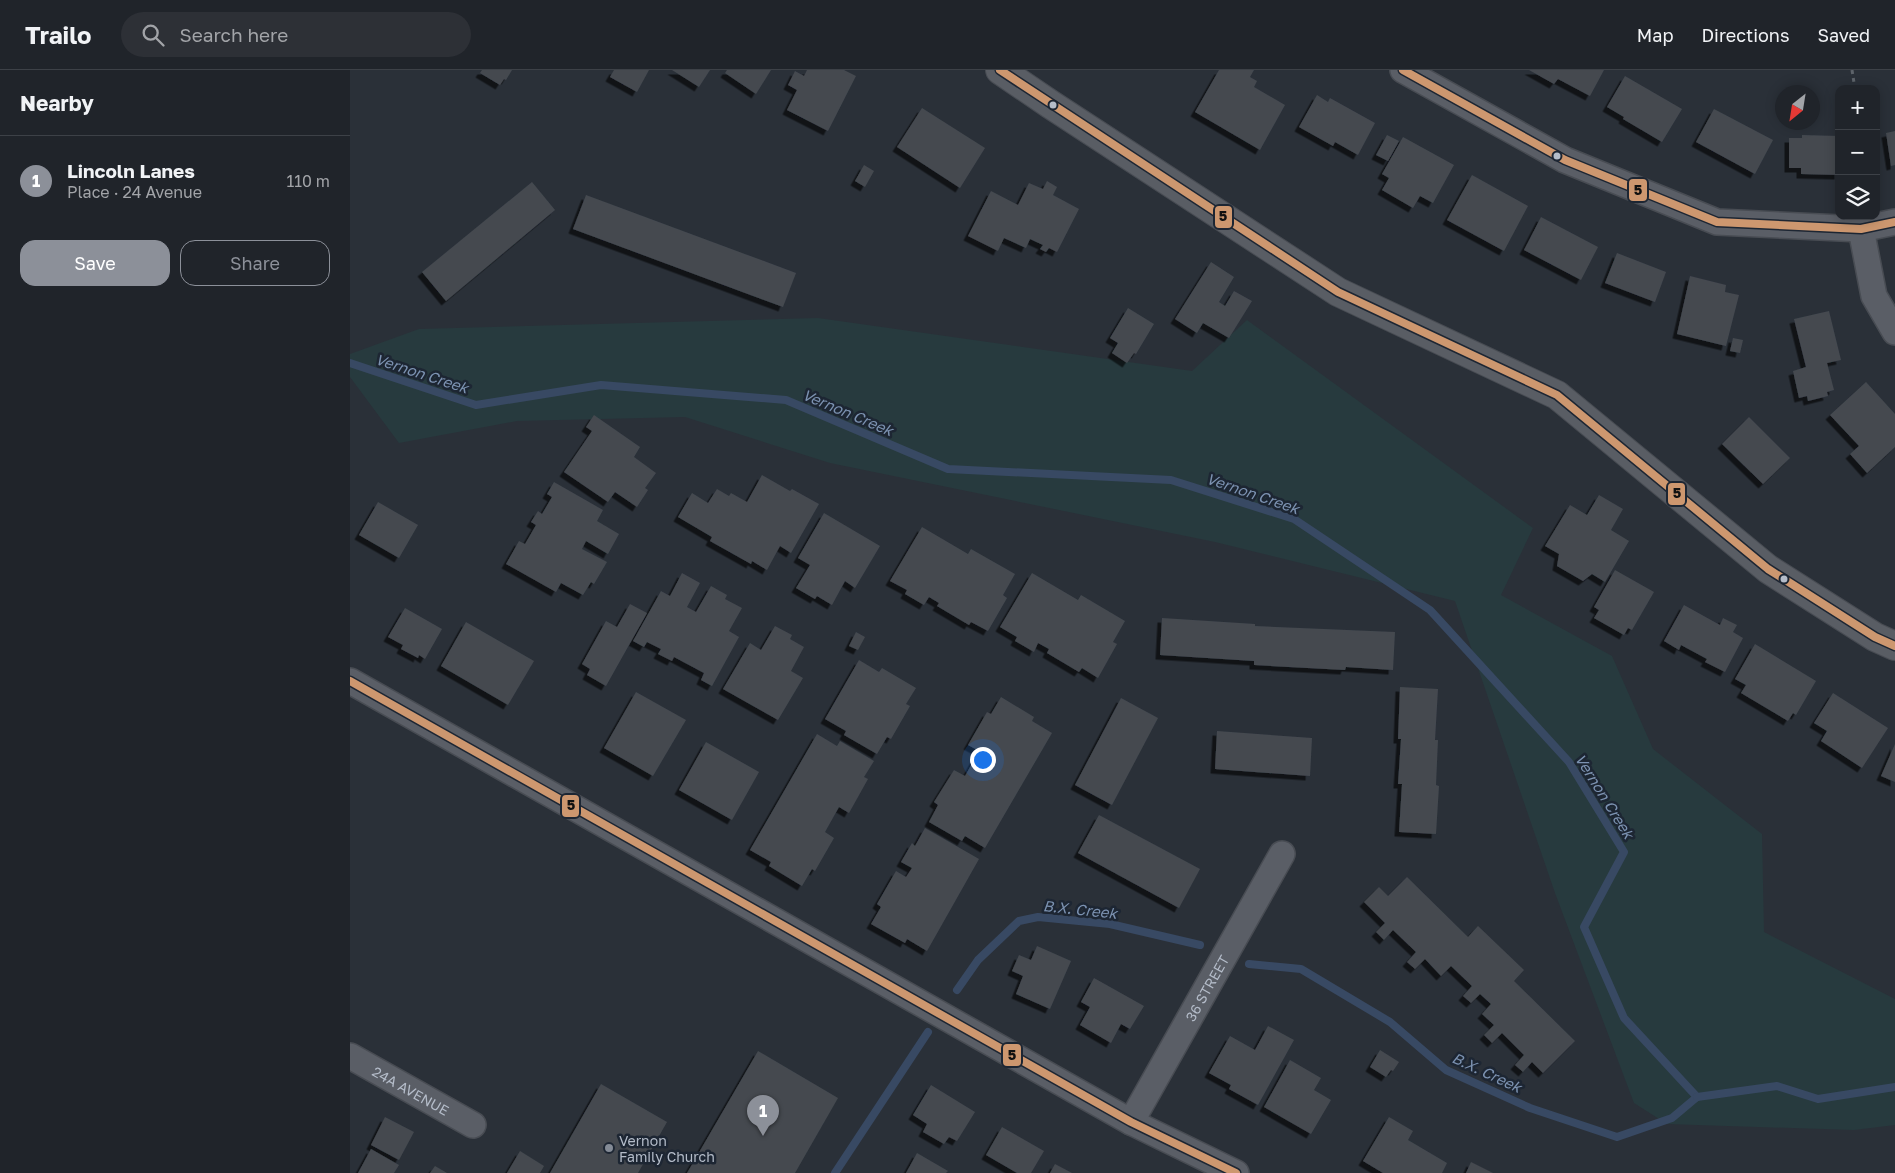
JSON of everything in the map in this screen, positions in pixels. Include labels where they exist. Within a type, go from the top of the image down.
[{"type":"street","points":[[1000,70],[1338,292],[1557,395],[1768,569],[1875,637],[1895,646]]},
{"type":"street","points":[[1403,70],[1565,160],[1717,222],[1861,229],[1895,222]]},
{"type":"street","points":[[1861,229],[1874,296],[1895,332]]},
{"type":"street","points":[[350,681],[1131,1122],[1236,1173]]},
{"type":"street","name":"36 STREET","points":[[1131,1122],[1282,854]]},
{"type":"street","name":"24A AVENUE","points":[[350,1056],[472,1125]]},
{"type":"path","points":[[1852,70],[1854,85]]},
{"type":"green space","points":[[818,318],[1192,371],[1247,320],[1533,528],[1501,595],[1612,656],[1653,749],[1762,834],[1764,932],[1895,999],[1895,1125],[1854,1130],[1667,1124],[1634,1103],[1555,893],[1455,601],[1215,542],[830,463],[685,417],[517,421],[399,443],[350,377],[350,354],[419,329]]},
{"type":"building","points":[[482,70],[512,70],[506,80],[504,79],[500,85],[480,73]]},
{"type":"building","points":[[614,70],[649,70],[637,92],[610,77]]},
{"type":"building","points":[[672,70],[710,70],[699,87]]},
{"type":"building","points":[[727,70],[771,70],[756,94],[725,73]]},
{"type":"building","points":[[807,70],[844,70],[856,76],[828,131],[787,110],[797,90],[788,85],[795,71],[804,76]]},
{"type":"building","points":[[1219,70],[1254,70],[1250,77],[1257,81],[1254,87],[1285,105],[1260,150],[1195,112]]},
{"type":"building","points":[[1529,70],[1604,70],[1590,96],[1558,79],[1554,84]]},
{"type":"building","points":[[1625,76],[1682,109],[1662,142],[1623,119],[1624,117],[1607,107]]},
{"type":"building","points":[[1317,95],[1328,102],[1330,98],[1375,123],[1358,155],[1335,142],[1333,146],[1299,127]]},
{"type":"building","points":[[922,108],[985,148],[960,188],[897,147]]},
{"type":"building","points":[[1714,109],[1773,140],[1755,174],[1696,142]]},
{"type":"building","points":[[1895,131],[1895,165],[1891,166],[1886,133]]},
{"type":"building","points":[[1387,135],[1399,141],[1388,161],[1376,155]]},
{"type":"building","points":[[1802,135],[1835,136],[1835,175],[1801,174],[1801,168],[1789,168],[1789,138],[1802,138]]},
{"type":"building","points":[[1403,137],[1454,165],[1433,203],[1420,196],[1413,208],[1382,190],[1389,178],[1382,174]]},
{"type":"building","points":[[864,165],[874,171],[865,187],[855,181]]},
{"type":"building","points":[[1472,175],[1528,206],[1504,251],[1447,220]]},
{"type":"building","points":[[1047,181],[1057,187],[1053,195],[1079,209],[1057,252],[1049,248],[1046,252],[1040,249],[1043,245],[1030,239],[1026,248],[1004,238],[998,251],[968,236],[991,191],[1018,205],[1029,183],[1043,189]]},
{"type":"building","points":[[532,182],[555,210],[446,301],[422,272]]},
{"type":"building","points":[[586,195],[796,273],[783,307],[573,229]]},
{"type":"building","points":[[1541,217],[1598,247],[1581,280],[1524,250]]},
{"type":"building","points":[[1617,253],[1666,272],[1655,302],[1605,283]]},
{"type":"building","points":[[1211,262],[1234,277],[1219,302],[1225,306],[1234,291],[1252,301],[1229,338],[1203,323],[1197,333],[1175,319]]},
{"type":"building","points":[[1690,276],[1726,285],[1725,292],[1739,295],[1726,346],[1677,334]]},
{"type":"building","points":[[1128,308],[1154,324],[1136,354],[1134,353],[1127,363],[1112,353],[1118,343],[1110,338]]},
{"type":"building","points":[[1829,311],[1841,360],[1827,363],[1834,390],[1827,392],[1828,396],[1808,401],[1807,396],[1799,398],[1793,371],[1806,367],[1794,319]]},
{"type":"building","points":[[1733,338],[1743,340],[1740,353],[1730,351]]},
{"type":"building","points":[[1866,382],[1895,414],[1895,447],[1867,473],[1850,454],[1859,446],[1830,415]]},
{"type":"building","points":[[594,415],[640,447],[634,457],[656,473],[645,488],[648,490],[637,507],[615,492],[608,502],[564,472],[592,431],[586,427]]},
{"type":"building","points":[[1749,417],[1790,458],[1763,484],[1722,444]]},
{"type":"building","points":[[762,475],[790,491],[792,489],[819,504],[791,553],[780,546],[767,570],[752,561],[751,564],[710,541],[712,537],[678,517],[692,493],[708,503],[717,489],[729,496],[731,493],[747,502]]},
{"type":"building","points":[[554,482],[603,510],[597,521],[619,534],[608,554],[586,541],[582,549],[607,562],[594,584],[591,582],[583,595],[561,583],[556,592],[506,564],[519,541],[525,544],[536,525],[531,522],[538,511],[542,514],[552,497],[547,494]]},
{"type":"building","points":[[1599,495],[1623,509],[1611,530],[1629,541],[1605,582],[1592,574],[1583,581],[1557,566],[1559,554],[1545,546],[1570,505],[1587,515]]},
{"type":"building","points":[[378,502],[418,525],[399,558],[359,535]]},
{"type":"building","points":[[824,513],[880,546],[855,588],[845,581],[832,605],[817,596],[815,599],[796,588],[810,565],[798,558]]},
{"type":"building","points":[[922,527],[968,554],[971,549],[1015,574],[1003,595],[1007,598],[988,631],[971,622],[969,625],[937,606],[939,603],[929,597],[924,605],[905,594],[907,590],[890,581]]},
{"type":"building","points":[[1615,570],[1654,592],[1632,630],[1628,628],[1624,635],[1594,618],[1599,610],[1594,607]]},
{"type":"building","points":[[682,573],[700,583],[687,607],[696,612],[711,586],[727,595],[725,599],[742,608],[729,631],[739,637],[712,686],[701,680],[704,673],[674,657],[672,661],[658,654],[661,649],[647,642],[644,647],[633,641],[661,591],[670,596]]},
{"type":"building","points":[[1032,573],[1078,600],[1081,595],[1125,621],[1113,642],[1117,644],[1098,678],[1082,668],[1079,672],[1047,653],[1049,649],[1038,643],[1034,652],[1015,641],[1017,637],[1000,627]]},
{"type":"building","points":[[630,604],[647,613],[606,686],[587,675],[590,669],[582,664],[606,621],[617,627]]},
{"type":"building","points":[[1684,605],[1720,625],[1723,618],[1737,625],[1733,632],[1743,638],[1725,672],[1705,662],[1707,659],[1681,645],[1679,650],[1664,641]]},
{"type":"building","points":[[405,608],[442,629],[425,659],[419,655],[418,658],[401,649],[403,645],[388,637]]},
{"type":"building","points":[[1162,618],[1255,624],[1255,626],[1395,632],[1393,670],[1346,667],[1345,670],[1254,665],[1254,661],[1160,655]]},
{"type":"building","points":[[466,622],[534,661],[508,705],[441,666]]},
{"type":"building","points":[[775,626],[792,635],[790,639],[804,647],[791,671],[803,678],[778,720],[723,689],[750,643],[761,650]]},
{"type":"building","points":[[856,632],[865,637],[858,650],[849,646]]},
{"type":"building","points":[[1755,644],[1816,681],[1796,715],[1793,713],[1788,721],[1741,693],[1746,685],[1735,679]]},
{"type":"building","points":[[859,660],[879,672],[882,668],[916,688],[906,704],[910,706],[891,739],[887,737],[877,754],[844,735],[846,731],[825,719]]},
{"type":"building","points":[[1400,687],[1438,689],[1435,740],[1438,740],[1436,785],[1439,786],[1436,834],[1399,832],[1402,784],[1398,784],[1401,739],[1398,739]]},
{"type":"building","points":[[636,692],[686,720],[653,776],[604,748]]},
{"type":"building","points":[[1833,693],[1888,728],[1862,768],[1821,741],[1827,731],[1814,723]]},
{"type":"building","points":[[1001,697],[1034,717],[1032,721],[1052,733],[985,848],[965,836],[962,841],[929,822],[938,805],[934,802],[954,770],[965,776],[979,751],[968,745],[987,712],[991,714]]},
{"type":"building","points":[[1121,698],[1158,718],[1112,805],[1075,785]]},
{"type":"building","points":[[1217,731],[1312,738],[1310,776],[1215,769]]},
{"type":"building","points":[[817,734],[837,746],[840,741],[874,761],[864,777],[868,779],[849,813],[839,807],[825,832],[834,838],[815,871],[812,869],[802,886],[769,866],[771,862],[750,850]]},
{"type":"building","points":[[706,742],[759,772],[732,820],[679,790]]},
{"type":"building","points":[[1895,744],[1895,782],[1881,776]]},
{"type":"building","points":[[1099,815],[1200,869],[1179,908],[1078,853]]},
{"type":"building","points":[[925,828],[979,859],[927,951],[907,939],[905,943],[871,924],[881,907],[877,904],[896,871],[906,877],[912,868],[901,862],[912,843],[915,846]]},
{"type":"building","points":[[1407,877],[1468,937],[1478,926],[1524,970],[1514,981],[1575,1041],[1543,1073],[1532,1062],[1523,1072],[1515,1065],[1524,1055],[1502,1033],[1492,1043],[1484,1035],[1494,1025],[1482,1014],[1491,1004],[1480,994],[1471,1003],[1463,996],[1472,986],[1451,966],[1441,976],[1425,959],[1415,969],[1407,962],[1416,952],[1393,930],[1384,940],[1376,932],[1385,923],[1364,902],[1379,887],[1388,896]]},
{"type":"building","points":[[1037,946],[1071,961],[1050,1009],[1016,994],[1023,976],[1012,971],[1019,955],[1031,960]]},
{"type":"building","points":[[1094,978],[1144,1006],[1130,1029],[1121,1024],[1111,1043],[1080,1025],[1090,1007],[1081,1002]]},
{"type":"building","points":[[1268,1026],[1294,1040],[1258,1105],[1229,1089],[1231,1085],[1209,1073],[1230,1036],[1255,1050]]},
{"type":"building","points":[[1380,1050],[1399,1062],[1386,1077],[1370,1067]]},
{"type":"building","points":[[758,1051],[838,1098],[795,1173],[687,1173]]},
{"type":"building","points":[[1290,1060],[1321,1078],[1314,1090],[1331,1100],[1311,1134],[1264,1107]]},
{"type":"building","name":"Vernon Family Church","points":[[601,1084],[667,1122],[638,1173],[550,1173]]},
{"type":"building","points":[[931,1085],[975,1112],[957,1141],[949,1137],[944,1144],[923,1132],[927,1124],[913,1115]]},
{"type":"building","points":[[385,1117],[414,1132],[399,1160],[371,1145]]},
{"type":"building","points":[[1389,1117],[1413,1131],[1408,1140],[1447,1163],[1442,1173],[1383,1173],[1363,1161]]},
{"type":"building","points":[[1002,1127],[1044,1151],[1031,1173],[1017,1173],[986,1155]]},
{"type":"building","points":[[371,1149],[399,1165],[394,1173],[358,1173]]},
{"type":"building","points":[[520,1151],[544,1166],[540,1173],[507,1173]]},
{"type":"building","points":[[917,1153],[948,1171],[946,1173],[906,1173]]},
{"type":"building","points":[[1471,1162],[1493,1173],[1466,1173]]},
{"type":"building","points":[[1055,1164],[1072,1173],[1050,1173]]},
{"type":"building","points":[[435,1166],[447,1173],[430,1173]]},
{"type":"waterway","name":"Vernon Creek","points":[[350,363],[476,405],[601,385],[786,400],[948,469],[1171,480],[1294,519],[1430,610],[1569,762],[1624,852],[1584,927],[1624,1018],[1697,1097]]},
{"type":"waterway","name":"B.X. Creek","points":[[957,990],[978,960],[1019,921],[1038,917],[1110,924],[1200,945]]},
{"type":"waterway","name":"B.X. Creek","points":[[1249,964],[1301,969],[1390,1022],[1446,1070],[1530,1108],[1617,1137],[1672,1118],[1697,1097]]},
{"type":"waterway","name":"B.X. Creek","points":[[835,1173],[928,1032]]},
{"type":"waterway","name":"Vernon Creek","points":[[1697,1097],[1777,1086],[1818,1099],[1895,1087]]},
{"type":"transit line","name":"5","points":[[1000,70],[1338,292],[1557,395],[1768,569],[1875,637],[1895,646]]},
{"type":"transit line","name":"5","points":[[1403,70],[1565,160],[1717,222],[1861,229],[1895,222]]},
{"type":"transit line","name":"5","points":[[350,681],[1131,1122],[1236,1173]]},
{"type":"place","name":"Lincoln Lanes","points":[[763,1136]]},
{"type":"place","name":"Vernon Family Church","points":[[609,1148]]}]
